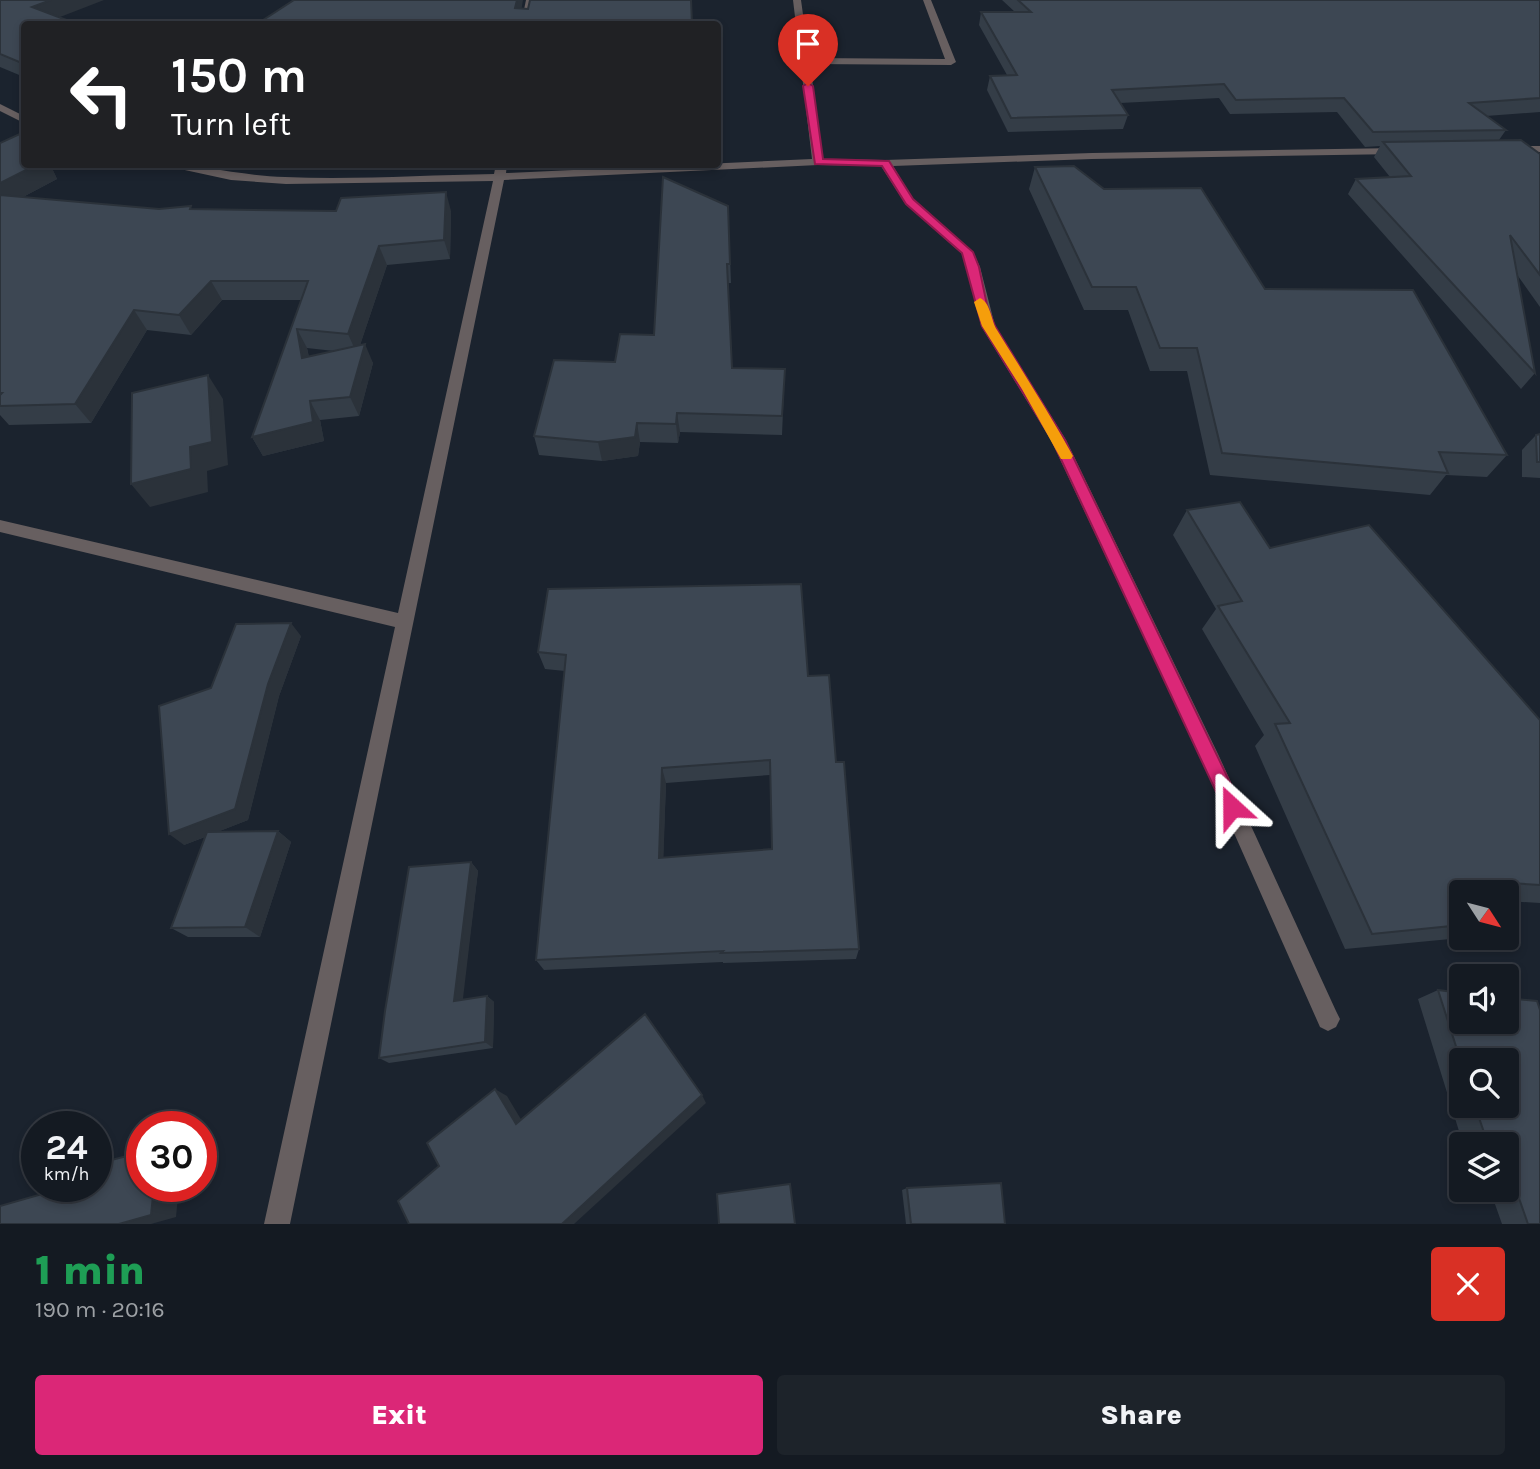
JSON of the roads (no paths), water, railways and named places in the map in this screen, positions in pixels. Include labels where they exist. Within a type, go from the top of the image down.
[{"type":"street","points":[[526,21],[530,0]]},
{"type":"street","points":[[797,0],[818,162]]},
{"type":"street","points":[[804,61],[950,62],[927,0]]},
{"type":"street","points":[[0,107],[21,118]]},
{"type":"street","points":[[1499,149],[1540,149]]},
{"type":"street","points":[[721,165],[1418,151]]},
{"type":"street","points":[[885,163],[909,201],[967,252],[974,267],[988,326],[1058,440],[1211,760],[1328,1019]]},
{"type":"street","points":[[183,168],[231,177],[286,181],[607,168]]},
{"type":"street","points":[[277,1224],[501,171]]},
{"type":"street","points":[[0,526],[405,622]]}]
